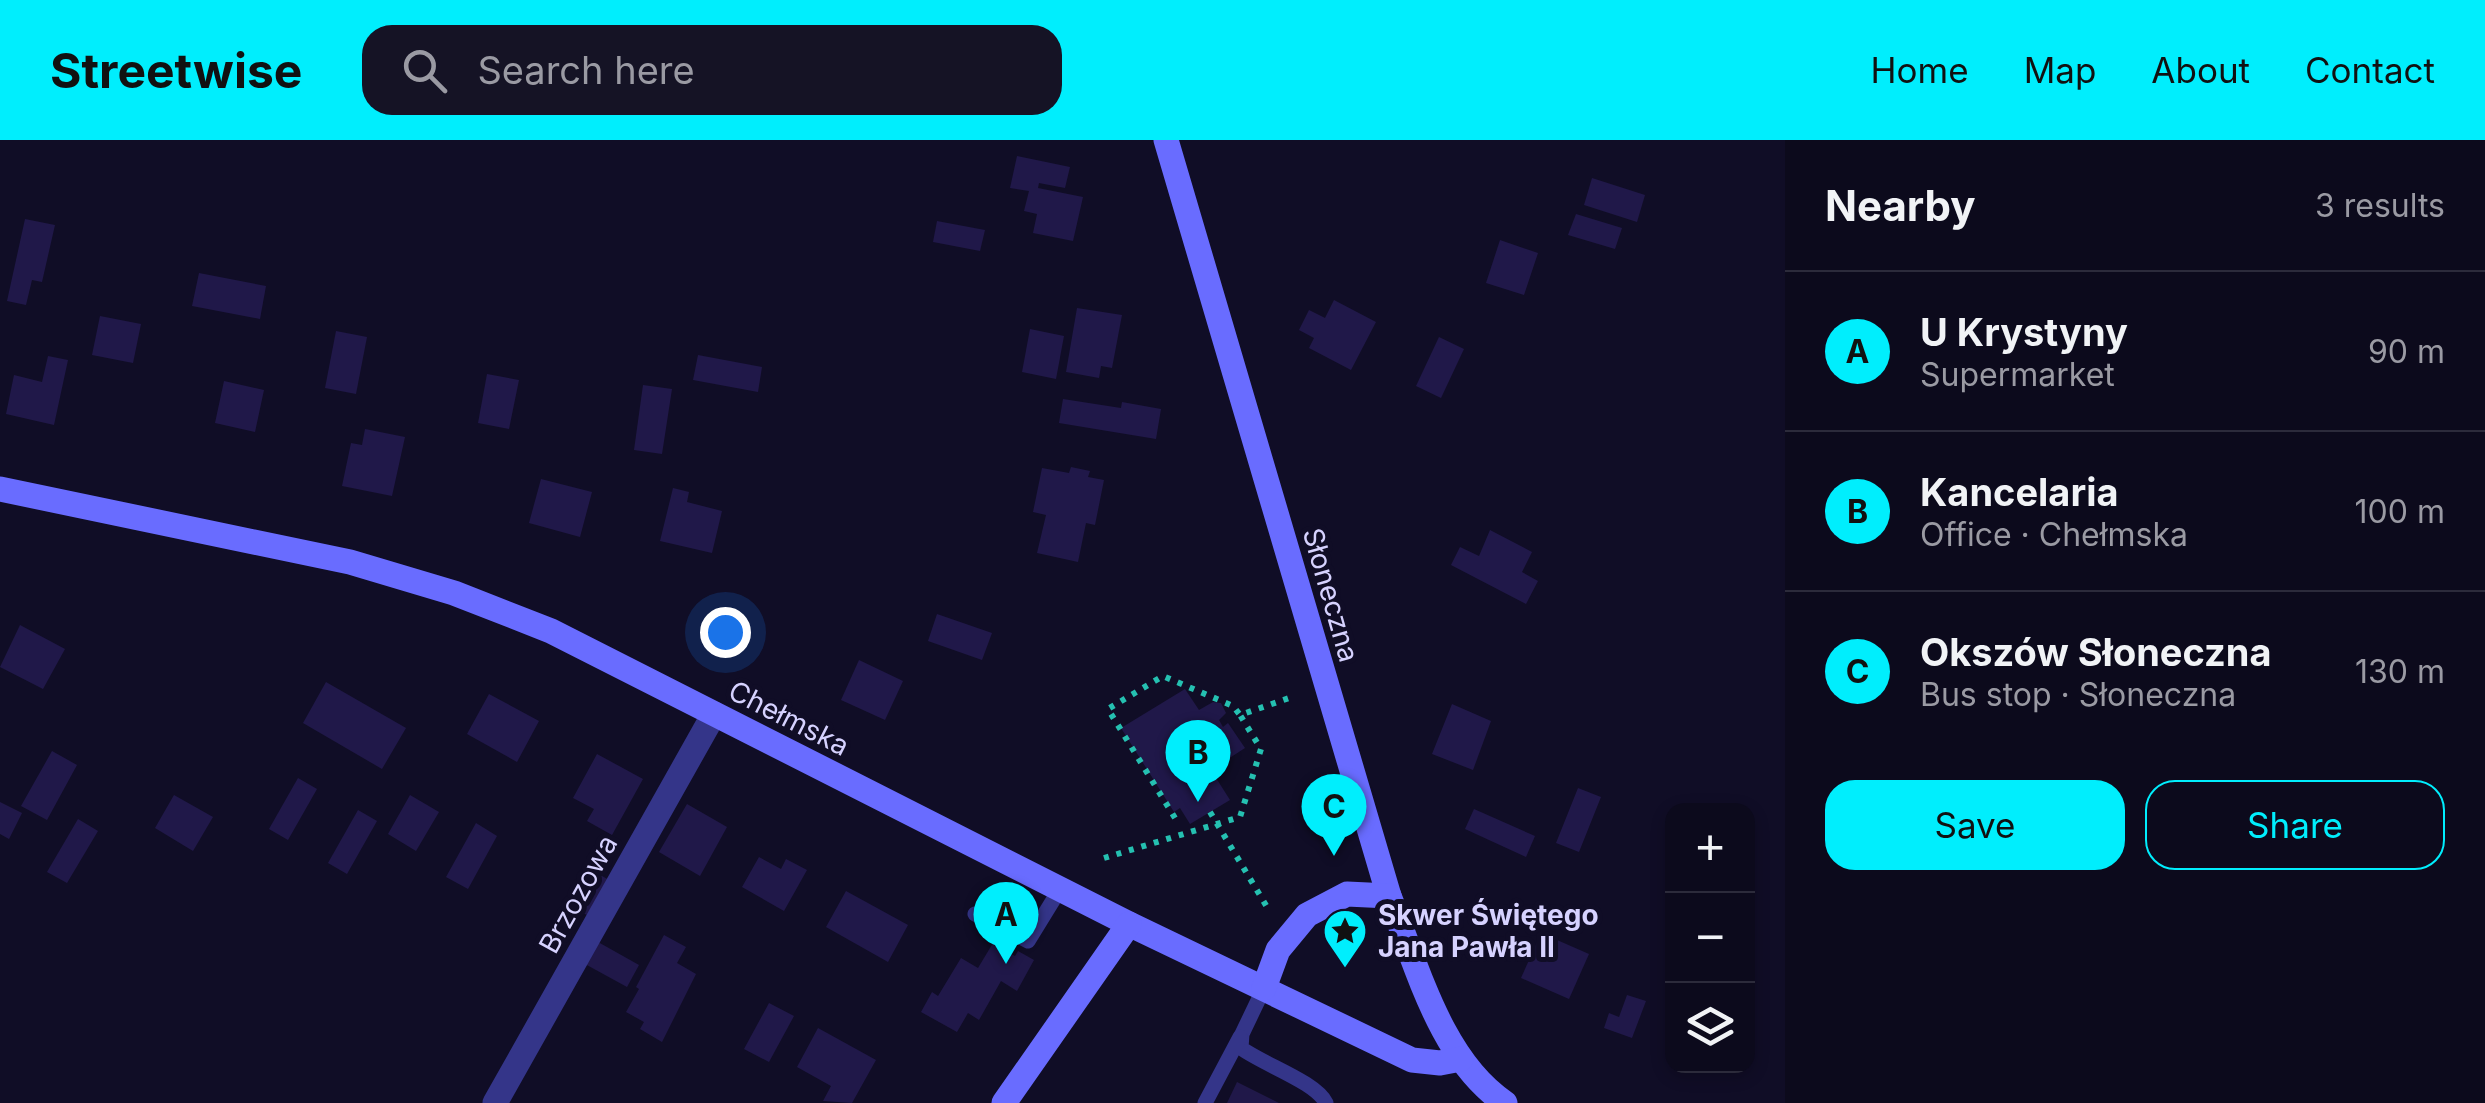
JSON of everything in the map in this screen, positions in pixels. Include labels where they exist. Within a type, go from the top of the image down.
[{"type":"street","name":"Słoneczna","points":[[1166,140],[1389,896],[1438,1015],[1461,1058]]},
{"type":"street","name":"Chełmska","points":[[0,490],[350,562],[454,593],[551,632],[1129,924],[1412,1060],[1440,1063],[1461,1058]]},
{"type":"street","name":"Brzozowa","points":[[494,1103],[714,714]]},
{"type":"street","points":[[1264,988],[1278,950],[1307,915],[1347,894],[1389,896]]},
{"type":"street","points":[[1004,1103],[1129,924]]},
{"type":"street","points":[[1461,1058],[1505,1103]]},
{"type":"lane","points":[[974,914],[1028,940],[1060,889]]},
{"type":"lane","points":[[1205,1103],[1264,988]]},
{"type":"lane","points":[[1242,1034],[1241,1048],[1319,1090],[1326,1103]]},
{"type":"path","points":[[1104,858],[1240,818],[1261,749],[1233,706],[1163,676],[1108,709],[1175,818]]},
{"type":"path","points":[[1240,716],[1295,696]]},
{"type":"path","points":[[1210,812],[1270,912]]},
{"type":"building","points":[[1017,156],[1070,167],[1065,188],[1039,183],[1038,188],[1083,197],[1073,241],[1033,233],[1037,214],[1024,211],[1029,191],[1010,188]]},
{"type":"building","points":[[1592,178],[1645,195],[1637,222],[1584,205]]},
{"type":"building","points":[[1576,214],[1622,228],[1615,249],[1568,235]]},
{"type":"building","points":[[25,219],[55,225],[42,282],[32,280],[26,305],[7,301]]},
{"type":"building","points":[[937,221],[985,230],[980,251],[933,242]]},
{"type":"building","points":[[1500,240],[1538,253],[1524,295],[1486,283]]},
{"type":"building","points":[[199,273],[266,286],[260,319],[192,306]]},
{"type":"building","points":[[1334,300],[1376,322],[1351,370],[1309,348],[1314,338],[1299,330],[1309,310],[1325,318]]},
{"type":"building","points":[[1077,308],[1122,315],[1112,368],[1101,366],[1099,378],[1066,372]]},
{"type":"building","points":[[100,316],[141,324],[133,363],[92,355]]},
{"type":"building","points":[[1030,329],[1064,336],[1056,379],[1022,372]]},
{"type":"building","points":[[336,331],[367,337],[356,394],[325,388]]},
{"type":"building","points":[[1439,337],[1464,349],[1441,398],[1416,386]]},
{"type":"building","points":[[698,355],[762,367],[758,392],[693,380]]},
{"type":"building","points":[[48,356],[68,360],[54,425],[6,414],[14,375],[42,382]]},
{"type":"building","points":[[487,374],[519,380],[509,429],[478,423]]},
{"type":"building","points":[[224,381],[264,390],[255,432],[215,423]]},
{"type":"building","points":[[643,385],[672,389],[662,454],[634,450]]},
{"type":"building","points":[[1063,399],[1121,408],[1122,402],[1161,409],[1156,439],[1059,423]]},
{"type":"building","points":[[365,429],[405,437],[392,496],[342,486],[351,443],[362,445]]},
{"type":"building","points":[[1071,467],[1090,471],[1088,477],[1104,480],[1095,525],[1086,523],[1078,562],[1037,553],[1046,515],[1033,512],[1042,468],[1069,473]]},
{"type":"building","points":[[541,479],[592,492],[580,537],[529,523]]},
{"type":"building","points":[[673,488],[689,492],[687,502],[722,511],[712,553],[660,541]]},
{"type":"building","points":[[1490,530],[1532,552],[1522,572],[1538,581],[1526,604],[1451,565],[1460,547],[1479,556]]},
{"type":"building","points":[[937,614],[992,633],[982,660],[928,641]]},
{"type":"building","points":[[20,625],[65,649],[43,689],[0,667]]},
{"type":"building","points":[[859,660],[903,681],[885,720],[841,700]]},
{"type":"building","points":[[326,682],[406,728],[382,769],[303,723]]},
{"type":"building","points":[[1185,689],[1199,710],[1213,702],[1221,703],[1226,713],[1219,720],[1223,727],[1228,723],[1245,748],[1211,770],[1230,800],[1190,824],[1180,808],[1174,812],[1121,728]]},
{"type":"building","points":[[489,694],[539,721],[517,762],[467,734]]},
{"type":"building","points":[[1452,704],[1491,721],[1473,770],[1432,754]]},
{"type":"building","points":[[52,751],[77,765],[47,820],[21,806]]},
{"type":"building","points":[[597,754],[643,779],[612,835],[587,821],[594,809],[573,798]]},
{"type":"building","points":[[298,778],[317,789],[288,840],[269,829]]},
{"type":"building","points":[[1578,788],[1601,797],[1579,852],[1556,843]]},
{"type":"building","points":[[174,795],[213,817],[193,851],[155,828]]},
{"type":"building","points":[[410,795],[439,812],[416,851],[388,834]]},
{"type":"building","points":[[0,802],[22,813],[9,839],[0,834]]},
{"type":"building","points":[[687,804],[727,827],[700,876],[659,852]]},
{"type":"building","points":[[1474,809],[1535,836],[1526,857],[1465,829]]},
{"type":"building","points":[[358,810],[377,821],[347,874],[328,863]]},
{"type":"building","points":[[78,819],[98,831],[67,883],[47,872]]},
{"type":"building","points":[[476,823],[497,836],[468,889],[446,877]]},
{"type":"building","points":[[759,857],[781,869],[786,859],[807,870],[784,911],[742,887]]},
{"type":"building","points":[[591,870],[611,881],[591,917],[571,907]]},
{"type":"building","points":[[846,891],[908,925],[888,962],[826,927]]},
{"type":"building","points":[[1541,933],[1589,954],[1569,999],[1521,978]]},
{"type":"building","points":[[664,935],[686,947],[677,963],[696,974],[662,1042],[640,1029],[644,1022],[626,1012]]},
{"type":"building","points":[[996,938],[1012,948],[1009,953],[1015,956],[1018,951],[1034,960],[1017,991],[1001,981],[979,1020],[968,1013],[957,1032],[921,1012],[932,992],[938,996],[961,958],[978,968]]},
{"type":"building","points":[[598,942],[639,965],[627,987],[585,964]]},
{"type":"building","points":[[1627,995],[1646,1001],[1632,1038],[1604,1028],[1609,1013],[1619,1017]]},
{"type":"building","points":[[769,1003],[794,1016],[769,1062],[744,1049]]},
{"type":"building","points":[[818,1028],[876,1060],[852,1103],[823,1101],[831,1086],[797,1067]]},
{"type":"building","points":[[1237,1082],[1279,1103],[1227,1103]]},
{"type":"place","name":"Kancelaria","points":[[1198,802]]},
{"type":"place","name":"Okszów Słoneczna","points":[[1334,856]]},
{"type":"place","name":"U Krystyny","points":[[1006,964]]},
{"type":"place","name":"Skwer Świętego Jana Pawła II","points":[[1345,969]]}]
